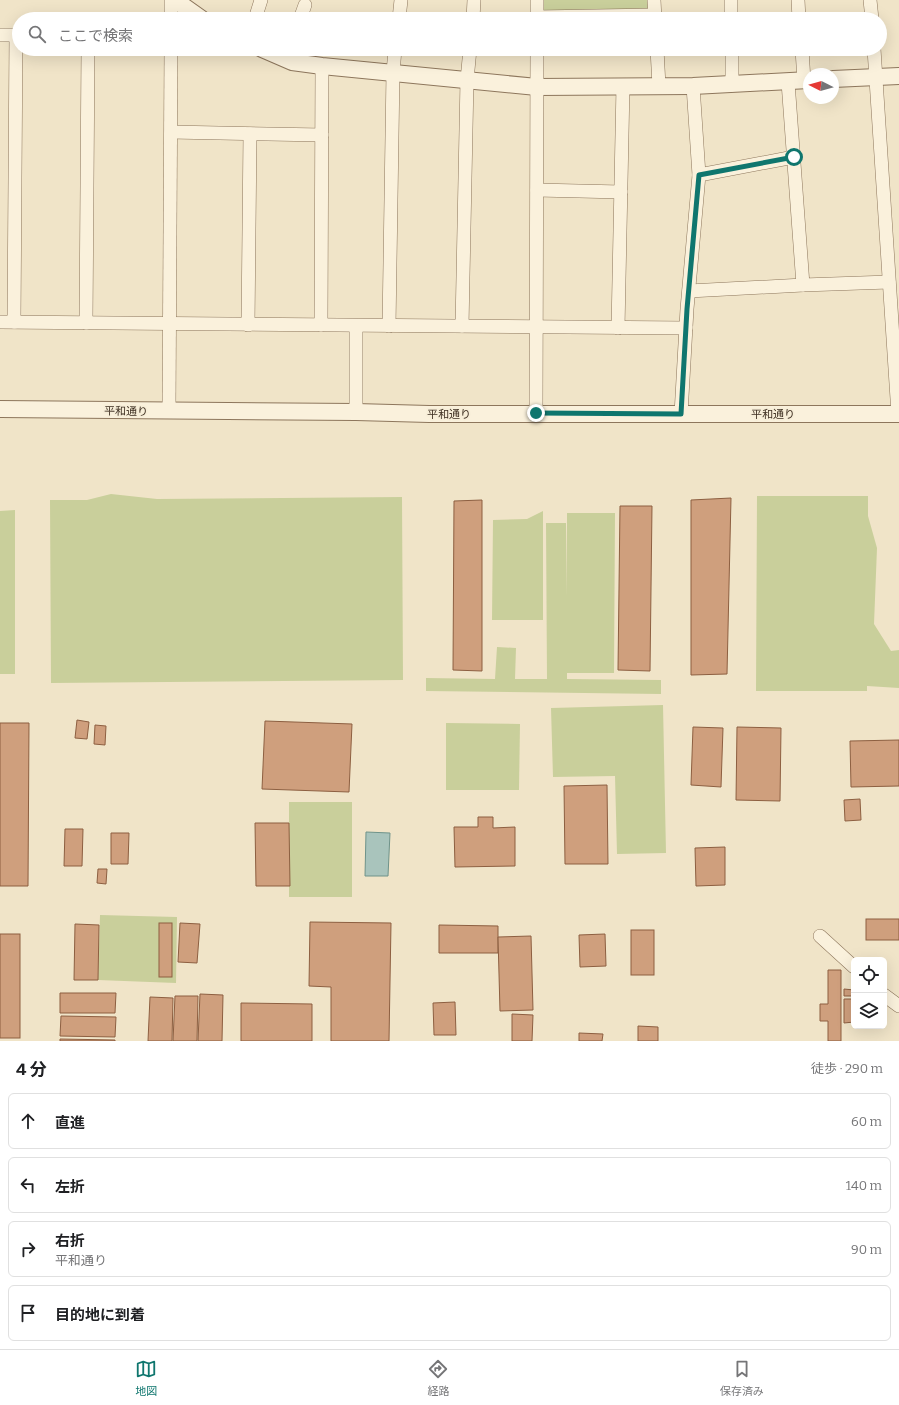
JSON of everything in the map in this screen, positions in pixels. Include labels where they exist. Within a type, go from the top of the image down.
[{"type":"street","points":[[171,0],[171,12]]},
{"type":"street","points":[[175,0],[192,12]]},
{"type":"street","points":[[257,12],[261,0]]},
{"type":"street","points":[[473,12],[474,0]]},
{"type":"street","points":[[537,0],[537,12]]},
{"type":"street","points":[[654,0],[655,12]]},
{"type":"street","points":[[731,0],[731,12]]},
{"type":"street","points":[[798,0],[799,12]]},
{"type":"street","points":[[870,0],[871,12]]},
{"type":"street","points":[[397,1],[398,12]]},
{"type":"street","points":[[302,12],[305,5]]},
{"type":"street","points":[[0,35],[12,35]]},
{"type":"street","points":[[14,322],[18,56]]},
{"type":"street","points":[[86,323],[88,56]]},
{"type":"street","points":[[170,411],[171,56]]},
{"type":"street","points":[[289,56],[292,62],[322,66],[537,87],[693,86],[803,81]]},
{"type":"street","points":[[389,326],[394,56]]},
{"type":"street","points":[[462,326],[467,80],[469,56]]},
{"type":"street","points":[[536,413],[537,56]]},
{"type":"street","points":[[657,56],[659,86]]},
{"type":"street","points":[[732,56],[732,84]]},
{"type":"street","points":[[803,56],[804,68]]},
{"type":"street","points":[[874,56],[898,414]]},
{"type":"street","points":[[321,325],[322,66]]},
{"type":"street","points":[[839,79],[899,76]]},
{"type":"street","points":[[788,82],[803,285]]},
{"type":"street","points":[[618,328],[623,86]]},
{"type":"street","points":[[681,414],[686,328],[699,175],[693,86]]},
{"type":"street","points":[[171,132],[322,135]]},
{"type":"street","points":[[248,325],[250,134]]},
{"type":"street","points":[[699,175],[794,157]]},
{"type":"street","points":[[537,190],[621,192]]},
{"type":"street","points":[[689,291],[889,282]]},
{"type":"street","points":[[0,322],[686,328]]},
{"type":"street","points":[[356,326],[356,412]]},
{"type":"street","name":"平和通り","points":[[0,409],[356,412],[422,414],[898,414]]},
{"type":"street","points":[[820,936],[851,964]]},
{"type":"street","points":[[887,997],[899,1006]]},
{"type":"green space","points":[[537,0],[654,0],[655,12],[537,12]]},
{"type":"green space","points":[[111,494],[157,499],[402,497],[403,680],[51,683],[50,500],[87,500]]},
{"type":"green space","points":[[757,496],[868,496],[868,516],[877,548],[874,624],[891,651],[899,650],[899,688],[867,686],[867,691],[756,691]]},
{"type":"green space","points":[[15,510],[15,674],[0,674],[0,511]]},
{"type":"green space","points":[[543,511],[543,620],[492,620],[493,520],[527,519]]},
{"type":"green space","points":[[567,513],[615,513],[614,673],[567,673],[567,679],[661,680],[661,694],[426,691],[426,678],[495,679],[497,647],[516,648],[515,679],[547,679],[546,523],[566,523],[567,597]]},
{"type":"green space","points":[[663,705],[666,853],[617,854],[615,776],[553,777],[551,708]]},
{"type":"green space","points":[[446,723],[520,724],[519,790],[446,790]]},
{"type":"green space","points":[[289,802],[352,802],[352,897],[289,897]]},
{"type":"green space","points":[[100,915],[177,917],[176,983],[98,980]]},
{"type":"water","points":[[366,832],[390,833],[388,876],[365,876]]},
{"type":"building","points":[[731,498],[727,674],[691,675],[691,500]]},
{"type":"building","points":[[482,500],[482,671],[453,670],[454,501]]},
{"type":"building","points":[[620,506],[652,506],[650,671],[618,670]]},
{"type":"building","points":[[77,720],[89,722],[87,739],[75,738]]},
{"type":"building","points":[[265,721],[352,724],[349,792],[262,789]]},
{"type":"building","points":[[0,723],[29,723],[28,886],[0,886]]},
{"type":"building","points":[[95,725],[106,726],[105,745],[94,744]]},
{"type":"building","points":[[693,727],[723,728],[721,787],[691,785]]},
{"type":"building","points":[[737,727],[781,728],[780,801],[736,800]]},
{"type":"building","points":[[899,740],[899,786],[851,787],[850,741]]},
{"type":"building","points":[[607,785],[608,864],[565,864],[564,786]]},
{"type":"building","points":[[860,799],[861,820],[845,821],[844,800]]},
{"type":"building","points":[[478,817],[493,817],[493,828],[515,827],[515,866],[455,867],[454,827],[478,827]]},
{"type":"building","points":[[255,823],[289,823],[290,886],[256,886]]},
{"type":"building","points":[[65,829],[83,829],[82,866],[64,866]]},
{"type":"building","points":[[111,833],[129,833],[128,864],[111,864]]},
{"type":"building","points":[[725,847],[725,885],[696,886],[695,848]]},
{"type":"building","points":[[98,869],[107,869],[106,884],[97,883]]},
{"type":"building","points":[[866,919],[899,919],[899,940],[866,940]]},
{"type":"building","points":[[310,922],[391,923],[389,1041],[331,1041],[331,987],[309,986]]},
{"type":"building","points":[[159,923],[172,923],[172,977],[159,977]]},
{"type":"building","points":[[180,923],[200,924],[197,963],[178,962]]},
{"type":"building","points":[[75,924],[99,925],[98,980],[74,980]]},
{"type":"building","points":[[439,925],[498,926],[498,953],[439,953]]},
{"type":"building","points":[[631,930],[654,930],[654,975],[631,975]]},
{"type":"building","points":[[0,934],[20,934],[20,1038],[0,1038]]},
{"type":"building","points":[[605,934],[606,966],[580,967],[579,935]]},
{"type":"building","points":[[531,936],[533,1010],[500,1011],[498,937]]},
{"type":"building","points":[[828,970],[841,970],[841,1041],[828,1041],[828,1021],[820,1021],[820,1004],[828,1004]]},
{"type":"building","points":[[844,989],[851,990],[851,996],[844,996]]},
{"type":"building","points":[[60,993],[116,993],[115,1013],[60,1013]]},
{"type":"building","points":[[200,994],[223,995],[222,1041],[198,1041]]},
{"type":"building","points":[[175,996],[198,996],[197,1041],[173,1041]]},
{"type":"building","points":[[150,997],[173,998],[172,1041],[148,1041]]},
{"type":"building","points":[[844,999],[851,999],[851,1022],[844,1023]]},
{"type":"building","points":[[455,1002],[456,1035],[434,1035],[433,1003]]},
{"type":"building","points":[[241,1003],[312,1004],[312,1041],[241,1041]]},
{"type":"building","points":[[512,1014],[533,1015],[532,1041],[512,1041]]},
{"type":"building","points":[[61,1016],[116,1017],[115,1037],[60,1036]]},
{"type":"building","points":[[638,1026],[658,1027],[658,1041],[638,1041]]},
{"type":"building","points":[[579,1033],[603,1034],[602,1041],[579,1041]]},
{"type":"building","points":[[60,1039],[115,1040],[115,1041],[60,1041]]},
{"type":"route","points":[[536,413],[681,414],[687,309],[699,175],[794,157]]}]
